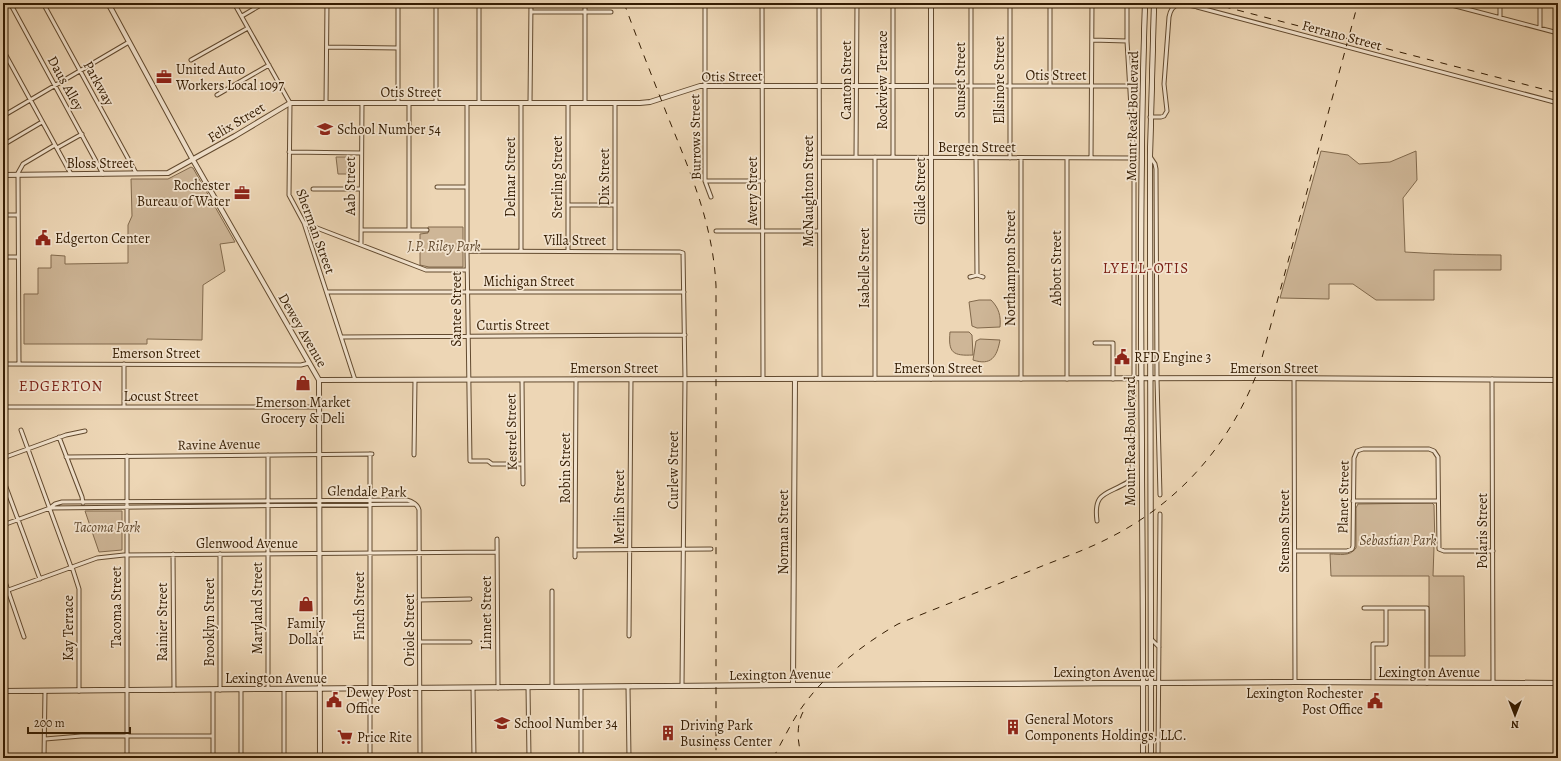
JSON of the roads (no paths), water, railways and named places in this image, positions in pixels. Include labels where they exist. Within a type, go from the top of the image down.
[{"type":"main road","name":"Mount Read Boulevard","points":[[1142,758],[1143,683],[1140,379],[1142,102],[1145,3]]},
{"type":"main road","name":"Mount Read Boulevard","points":[[1150,758],[1150,117],[1154,3]]},
{"type":"main road","points":[[1142,102],[1146,113],[1150,117],[1142,132]]},
{"type":"main road","name":"Lexington Avenue","points":[[3,691],[628,687],[793,684],[1295,682],[1558,683]]},
{"type":"street","points":[[3,6],[9,3]]},
{"type":"street","name":"Daus Alley","points":[[9,3],[103,174]]},
{"type":"street","name":"Parkway","points":[[43,3],[136,174]]},
{"type":"street","name":"Dewey Avenue","points":[[108,3],[193,160],[319,380],[320,758]]},
{"type":"street","name":"Sherman Street","points":[[234,3],[290,103],[289,195],[304,223],[354,380]]},
{"type":"street","points":[[242,16],[264,3]]},
{"type":"street","points":[[326,103],[327,3]]},
{"type":"street","points":[[398,3],[398,103]]},
{"type":"street","points":[[436,3],[436,103]]},
{"type":"street","points":[[479,3],[479,103]]},
{"type":"street","points":[[530,103],[531,3]]},
{"type":"street","points":[[585,3],[585,103]]},
{"type":"street","name":"Burrows Street","points":[[705,3],[705,181],[711,197]]},
{"type":"street","name":"Avery Street","points":[[762,3],[763,379]]},
{"type":"street","name":"McNaughton Street","points":[[819,3],[820,379]]},
{"type":"street","name":"Canton Street","points":[[856,157],[857,3]]},
{"type":"street","name":"Rockview Terrace","points":[[893,3],[893,157]]},
{"type":"street","name":"Glide Street","points":[[931,3],[931,379]]},
{"type":"street","name":"Sunset Street","points":[[971,3],[971,158]]},
{"type":"street","name":"Ellsinore Street","points":[[1010,3],[1010,158]]},
{"type":"street","points":[[1050,3],[1050,86]]},
{"type":"street","points":[[1091,158],[1092,3]]},
{"type":"street","name":"Mount Read Boulevard","points":[[1097,521],[1096,504],[1100,497],[1128,482],[1132,476],[1134,379],[1134,158],[1127,41],[1127,3]]},
{"type":"street","points":[[1444,3],[1558,33]]},
{"type":"street","points":[[1500,3],[1500,18]]},
{"type":"street","points":[[1540,3],[1540,28]]},
{"type":"street","name":"Ferrano Street","points":[[1150,117],[1164,116],[1167,111],[1163,88],[1169,17],[1172,9],[1179,4],[1197,7],[1558,104]]},
{"type":"street","points":[[531,12],[611,12]]},
{"type":"street","points":[[191,60],[248,28]]},
{"type":"street","points":[[1092,40],[1127,41]]},
{"type":"street","points":[[3,116],[129,42]]},
{"type":"street","points":[[327,47],[398,48]]},
{"type":"street","points":[[3,50],[71,174]]},
{"type":"street","points":[[3,61],[8,59]]},
{"type":"street","points":[[217,95],[270,65]]},
{"type":"street","name":"Otis Street","points":[[290,103],[645,103],[699,86],[1130,86]]},
{"type":"street","name":"Felix Street","points":[[193,160],[290,103]]},
{"type":"street","name":"Aab Street","points":[[361,244],[362,103]]},
{"type":"street","points":[[409,103],[409,230]]},
{"type":"street","name":"Santee Street","points":[[467,103],[467,270],[470,461],[488,461],[492,464],[522,464]]},
{"type":"street","name":"Delmar Street","points":[[521,103],[521,251]]},
{"type":"street","name":"Sterling Street","points":[[568,103],[568,252]]},
{"type":"street","name":"Dix Street","points":[[615,103],[615,251]]},
{"type":"street","points":[[3,146],[42,122]]},
{"type":"street","points":[[19,364],[19,169],[23,164],[82,134]]},
{"type":"street","points":[[289,152],[361,153]]},
{"type":"street","name":"Mount Read Boulevard","points":[[1150,156],[1156,168],[1157,379],[1160,495]]},
{"type":"street","name":"Bergen Street","points":[[820,157],[1134,158]]},
{"type":"street","name":"Isabelle Street","points":[[875,157],[875,379]]},
{"type":"street","points":[[976,158],[976,275]]},
{"type":"street","name":"Northampton Street","points":[[1021,158],[1021,379]]},
{"type":"street","name":"Abbott Street","points":[[1067,158],[1067,379]]},
{"type":"street","name":"Bloss Street","points":[[3,175],[168,173],[193,160]]},
{"type":"street","points":[[705,181],[763,181]]},
{"type":"street","points":[[437,187],[467,187]]},
{"type":"street","points":[[313,189],[361,189]]},
{"type":"street","points":[[568,205],[615,205]]},
{"type":"street","points":[[3,215],[18,215]]},
{"type":"street","points":[[304,223],[426,270],[467,270]]},
{"type":"street","points":[[361,230],[426,230]]},
{"type":"street","points":[[716,231],[819,231]]},
{"type":"street","name":"Villa Street","points":[[467,251],[615,251],[684,253]]},
{"type":"street","name":"Curlew Street","points":[[682,686],[685,379],[684,253]]},
{"type":"street","points":[[3,257],[18,257]]},
{"type":"street","points":[[970,277],[976,275],[983,277]]},
{"type":"street","name":"Michigan Street","points":[[327,292],[684,292]]},
{"type":"street","name":"Curtis Street","points":[[341,337],[685,335]]},
{"type":"street","points":[[1096,343],[1113,343],[1113,379]]},
{"type":"street","name":"Emerson Street","points":[[3,364],[309,363]]},
{"type":"street","points":[[124,364],[124,407]]},
{"type":"street","name":"Robin Street","points":[[575,557],[576,379]]},
{"type":"street","name":"Merlin Street","points":[[629,636],[631,379]]},
{"type":"street","name":"Norman Street","points":[[793,684],[795,379]]},
{"type":"street","name":"Stenson Street","points":[[1294,379],[1295,682]]},
{"type":"street","name":"Polaris Street","points":[[1492,379],[1493,683]]},
{"type":"street","name":"Emerson Street","points":[[319,380],[1558,380]]},
{"type":"street","points":[[414,455],[415,380]]},
{"type":"street","name":"Kestrel Street","points":[[522,380],[522,484]]},
{"type":"street","name":"Locust Street","points":[[3,407],[320,407]]},
{"type":"street","name":"Kay Terrace","points":[[21,430],[72,567],[79,590],[79,691]]},
{"type":"street","points":[[3,458],[59,438],[85,431]]},
{"type":"street","points":[[59,438],[83,502],[83,507]]},
{"type":"street","name":"Planet Street","points":[[1295,551],[1350,551],[1353,546],[1354,455],[1357,451],[1363,449],[1429,449],[1434,451],[1438,457],[1439,549],[1444,551],[1493,551]]},
{"type":"street","name":"Maryland Street","points":[[268,454],[268,689]]},
{"type":"street","name":"Ravine Avenue","points":[[66,457],[371,454]]},
{"type":"street","name":"Finch Street","points":[[370,758],[371,454]]},
{"type":"street","name":"Tacoma Street","points":[[127,456],[127,758]]},
{"type":"street","points":[[3,479],[40,579]]},
{"type":"street","name":"Glendale Park","points":[[3,525],[50,508],[268,506],[370,500],[407,500],[415,504]]},
{"type":"street","name":"Glendale Park","points":[[50,508],[52,505],[58,503],[83,502],[268,501],[370,505],[415,504]]},
{"type":"street","points":[[1353,501],[1438,501]]},
{"type":"street","name":"Oriole Street","points":[[415,504],[419,510],[420,758]]},
{"type":"street","points":[[1158,758],[1160,514]]},
{"type":"street","name":"Linnet Street","points":[[497,539],[498,688]]},
{"type":"street","points":[[575,550],[711,549]]},
{"type":"street","name":"Glenwood Avenue","points":[[3,592],[99,558],[127,555],[497,552]]},
{"type":"street","name":"Rainier Street","points":[[173,554],[174,690]]},
{"type":"street","name":"Brooklyn Street","points":[[220,554],[220,690]]},
{"type":"street","points":[[3,576],[24,637]]},
{"type":"street","points":[[552,591],[552,687]]},
{"type":"street","points":[[419,600],[470,599]]},
{"type":"street","points":[[1364,608],[1426,608],[1427,683]]},
{"type":"street","points":[[1373,682],[1373,644],[1386,644],[1386,608]]},
{"type":"street","points":[[1151,639],[1159,647]]},
{"type":"street","points":[[420,642],[470,642]]},
{"type":"street","points":[[528,687],[529,758]]},
{"type":"street","points":[[581,687],[582,758]]},
{"type":"street","points":[[628,687],[629,758]]},
{"type":"street","points":[[473,688],[474,758]]},
{"type":"street","points":[[284,689],[284,758]]},
{"type":"street","points":[[213,690],[213,758]]},
{"type":"street","points":[[241,690],[242,758]]},
{"type":"street","points":[[44,691],[44,758]]},
{"type":"street","points":[[44,739],[79,736],[213,736]]},
{"type":"railway","points":[[624,3],[693,179],[706,220],[714,263],[716,286],[716,758]]},
{"type":"railway","points":[[1210,3],[1558,93]]},
{"type":"railway","points":[[773,758],[796,716],[810,697],[832,673],[857,651],[898,624],[1109,538],[1135,523],[1159,506],[1181,487],[1219,444],[1249,393],[1260,365],[1358,3]]},
{"type":"railway","points":[[803,712],[798,729],[799,747],[803,758]]},
{"type":"place","name":"United Auto Workers Local 1097","points":[[164,77]]},
{"type":"place","name":"School Number 54","points":[[325,129]]},
{"type":"place","name":"Rochester Bureau of Water","points":[[242,193]]},
{"type":"place","name":"Edgerton Center","points":[[43,238]]},
{"type":"place","name":"RFD Engine 3","points":[[1122,357]]},
{"type":"place","name":"Emerson Market Grocery & Deli","points":[[303,383]]},
{"type":"place","name":"Family Dollar","points":[[306,604]]},
{"type":"place","name":"Dewey Post Office","points":[[334,700]]},
{"type":"place","name":"Lexington Rochester Post Office","points":[[1375,701]]},
{"type":"place","name":"School Number 34","points":[[502,723]]},
{"type":"place","name":"General Motors Components Holdings, LLC.","points":[[1013,727]]},
{"type":"place","name":"Driving Park Business Center","points":[[668,733]]},
{"type":"place","name":"Price Rite","points":[[345,737]]},
{"type":"district","name":"LYELL-OTIS","points":[[1146,268]]},
{"type":"district","name":"EDGERTON","points":[[61,386]]},
{"type":"park label","name":"J.P. Riley Park","points":[[444,246]]},
{"type":"park label","name":"Tacoma Park","points":[[107,527]]},
{"type":"park label","name":"Sebastian Park","points":[[1398,540]]}]
